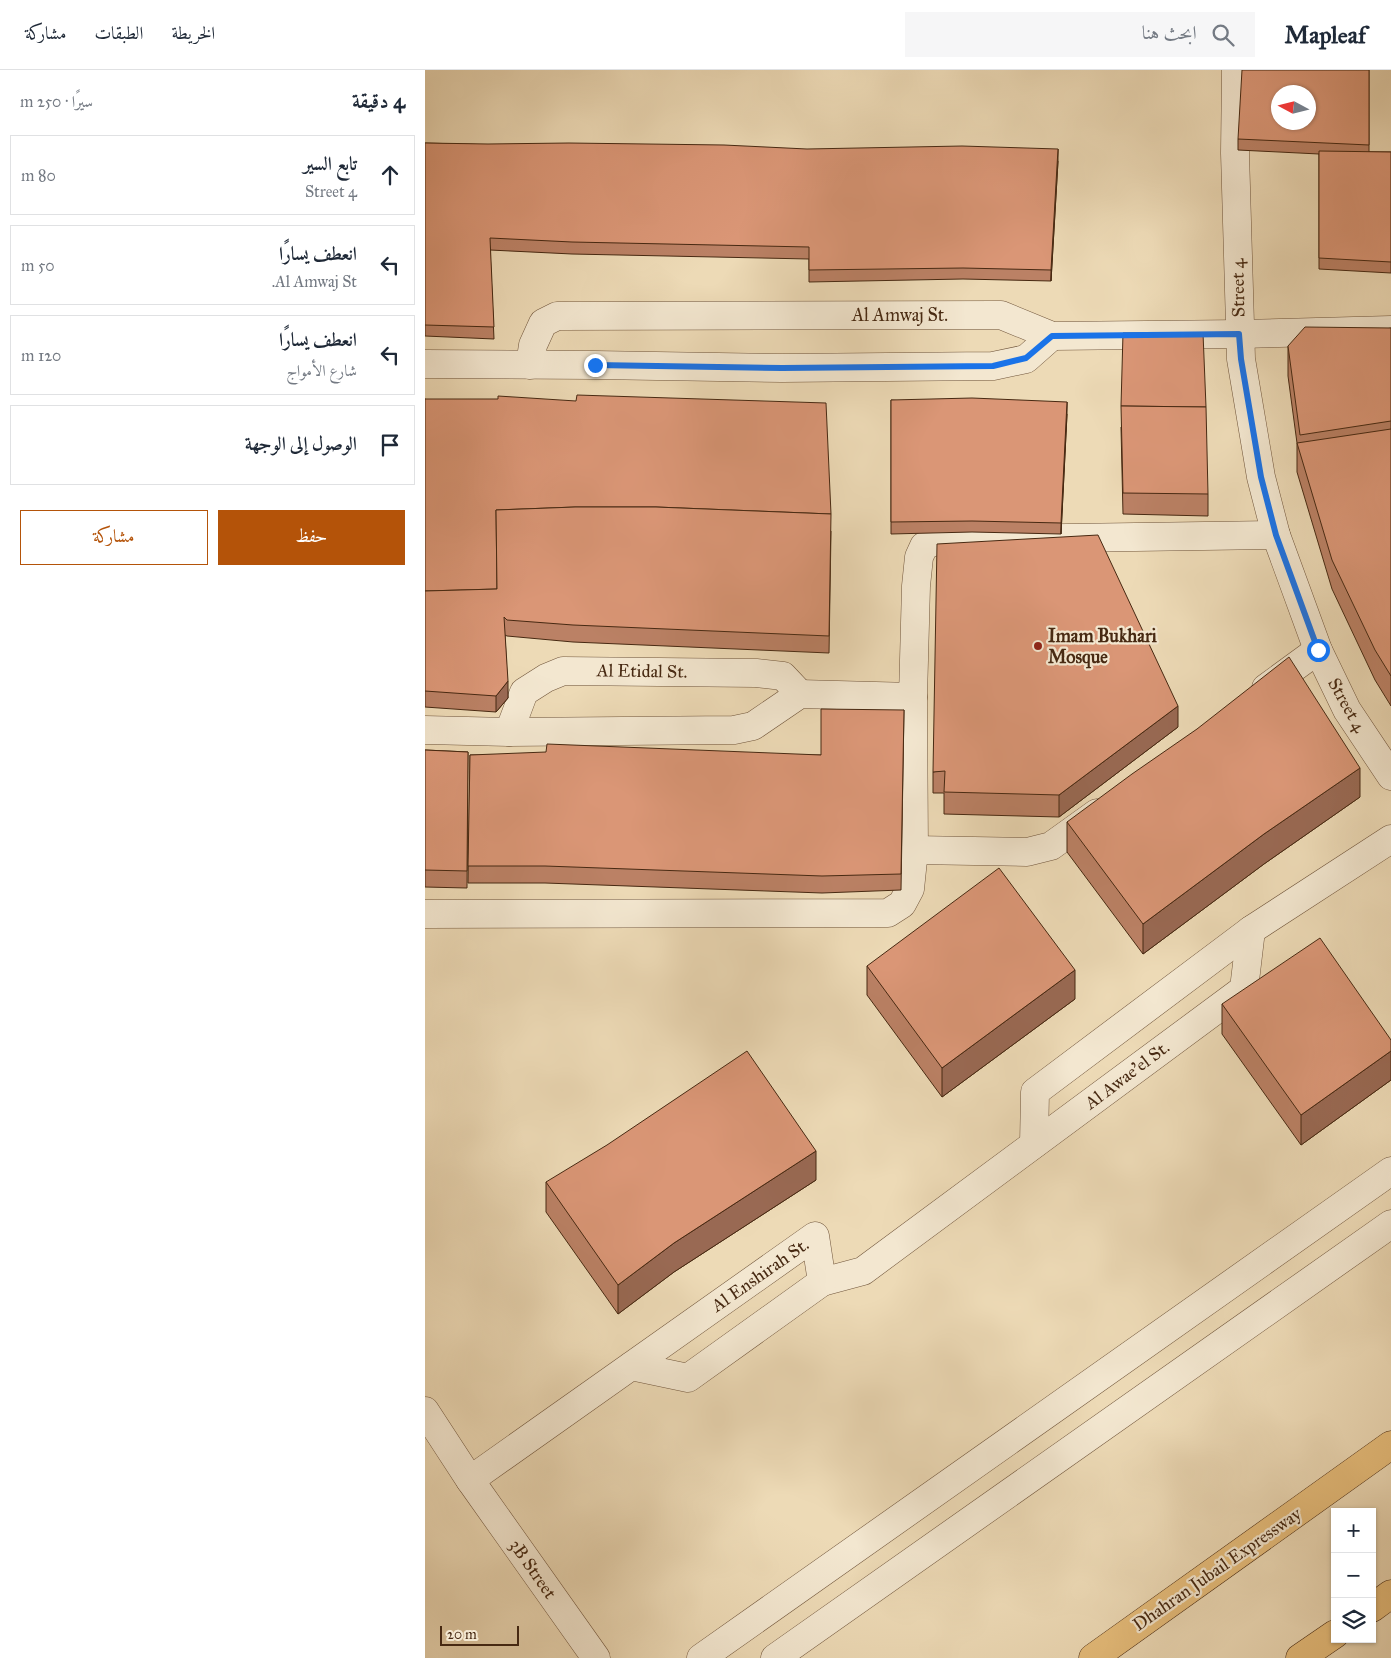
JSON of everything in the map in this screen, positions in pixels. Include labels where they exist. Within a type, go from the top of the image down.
[{"type":"highway","name":"Dhahran Jubail Expressway","points":[[1093,1658],[1391,1445]]},
{"type":"highway","points":[[1376,1605],[1391,1594]]},
{"type":"highway","points":[[1300,1658],[1331,1637]]},
{"type":"street","name":"Street 4","points":[[1236,70],[1235,152],[1239,334],[1241,359],[1261,477],[1276,535],[1318,650],[1347,710],[1391,776]]},
{"type":"street","name":"Al Amwaj St.","points":[[530,365],[533,345],[543,323],[557,316],[1001,315],[1052,336],[1391,330]]},
{"type":"street","points":[[425,364],[782,368],[993,366],[1026,358],[1052,336]]},
{"type":"street","points":[[425,914],[888,913],[902,904],[910,890],[914,850],[913,697],[916,586],[919,557],[924,546],[938,540],[1276,535]]},
{"type":"street","points":[[1246,703],[1318,650]]},
{"type":"street","name":"Al Etidal St.","points":[[509,732],[524,692],[546,678],[563,671],[783,676],[800,694]]},
{"type":"street","points":[[425,730],[509,732],[734,730],[753,726],[800,694],[913,697]]},
{"type":"street","points":[[914,850],[1027,852],[1051,846],[1117,798]]},
{"type":"street","points":[[1034,1144],[1035,1092],[1251,930],[1391,838]]},
{"type":"street","name":"Al Awae'el St.","points":[[822,1282],[863,1271],[1244,989],[1251,930]]},
{"type":"street","points":[[701,1658],[1391,1171]]},
{"type":"street","points":[[775,1658],[1391,1224]]},
{"type":"street","name":"Al Enshirah St.","points":[[470,1480],[815,1236],[822,1282]]},
{"type":"street","points":[[631,1366],[687,1378],[822,1282]]},
{"type":"street","points":[[425,1411],[470,1480]]},
{"type":"street","name":"3B Street","points":[[470,1480],[596,1658]]},
{"type":"building","points":[[1242,70],[1369,70],[1369,145],[1238,139]]},
{"type":"building","points":[[425,143],[724,145],[807,149],[962,146],[1058,149],[1051,270],[963,268],[809,270],[809,247],[572,242],[490,238],[494,327],[425,325]]},
{"type":"building","points":[[1319,151],[1391,152],[1391,262],[1319,258]]},
{"type":"building","points":[[1305,327],[1391,328],[1391,421],[1300,435],[1288,346]]},
{"type":"building","points":[[1123,333],[1203,333],[1206,407],[1121,406]]},
{"type":"building","points":[[577,395],[826,403],[831,514],[656,507],[575,507],[496,510],[497,589],[425,591],[425,399],[498,399],[498,396],[576,401]]},
{"type":"building","points":[[972,398],[1067,402],[1061,523],[891,522],[891,400]]},
{"type":"building","points":[[1121,406],[1206,407],[1208,494],[1123,493]]},
{"type":"building","points":[[1391,429],[1391,676],[1375,650],[1332,560],[1297,443]]},
{"type":"building","points":[[575,507],[656,507],[831,514],[829,636],[573,625],[507,620],[504,617],[508,681],[496,696],[425,691],[425,591],[497,589],[496,510]]},
{"type":"building","name":"Imam Bukhari Mosque","points":[[1098,535],[1178,706],[1059,795],[944,792],[945,771],[933,772],[937,544]]},
{"type":"building","points":[[1289,657],[1360,768],[1264,834],[1143,924],[1067,822],[1197,729]]},
{"type":"building","points":[[821,709],[904,710],[901,874],[822,876],[545,866],[468,866],[470,755],[546,752],[547,744],[821,755]]},
{"type":"building","points":[[425,750],[468,752],[467,871],[425,870]]},
{"type":"building","points":[[999,868],[1075,970],[942,1068],[867,966]]},
{"type":"building","points":[[1320,938],[1391,1040],[1391,1051],[1301,1115],[1222,1004]]},
{"type":"building","points":[[747,1051],[816,1151],[674,1243],[618,1285],[546,1182],[607,1145]]},
{"type":"place","name":"Imam Bukhari Mosque","points":[[1038,646]]},
{"type":"route","points":[[595,365],[782,368],[993,366],[1026,358],[1052,336],[1239,334],[1241,359],[1261,477],[1276,535],[1318,650]]}]
